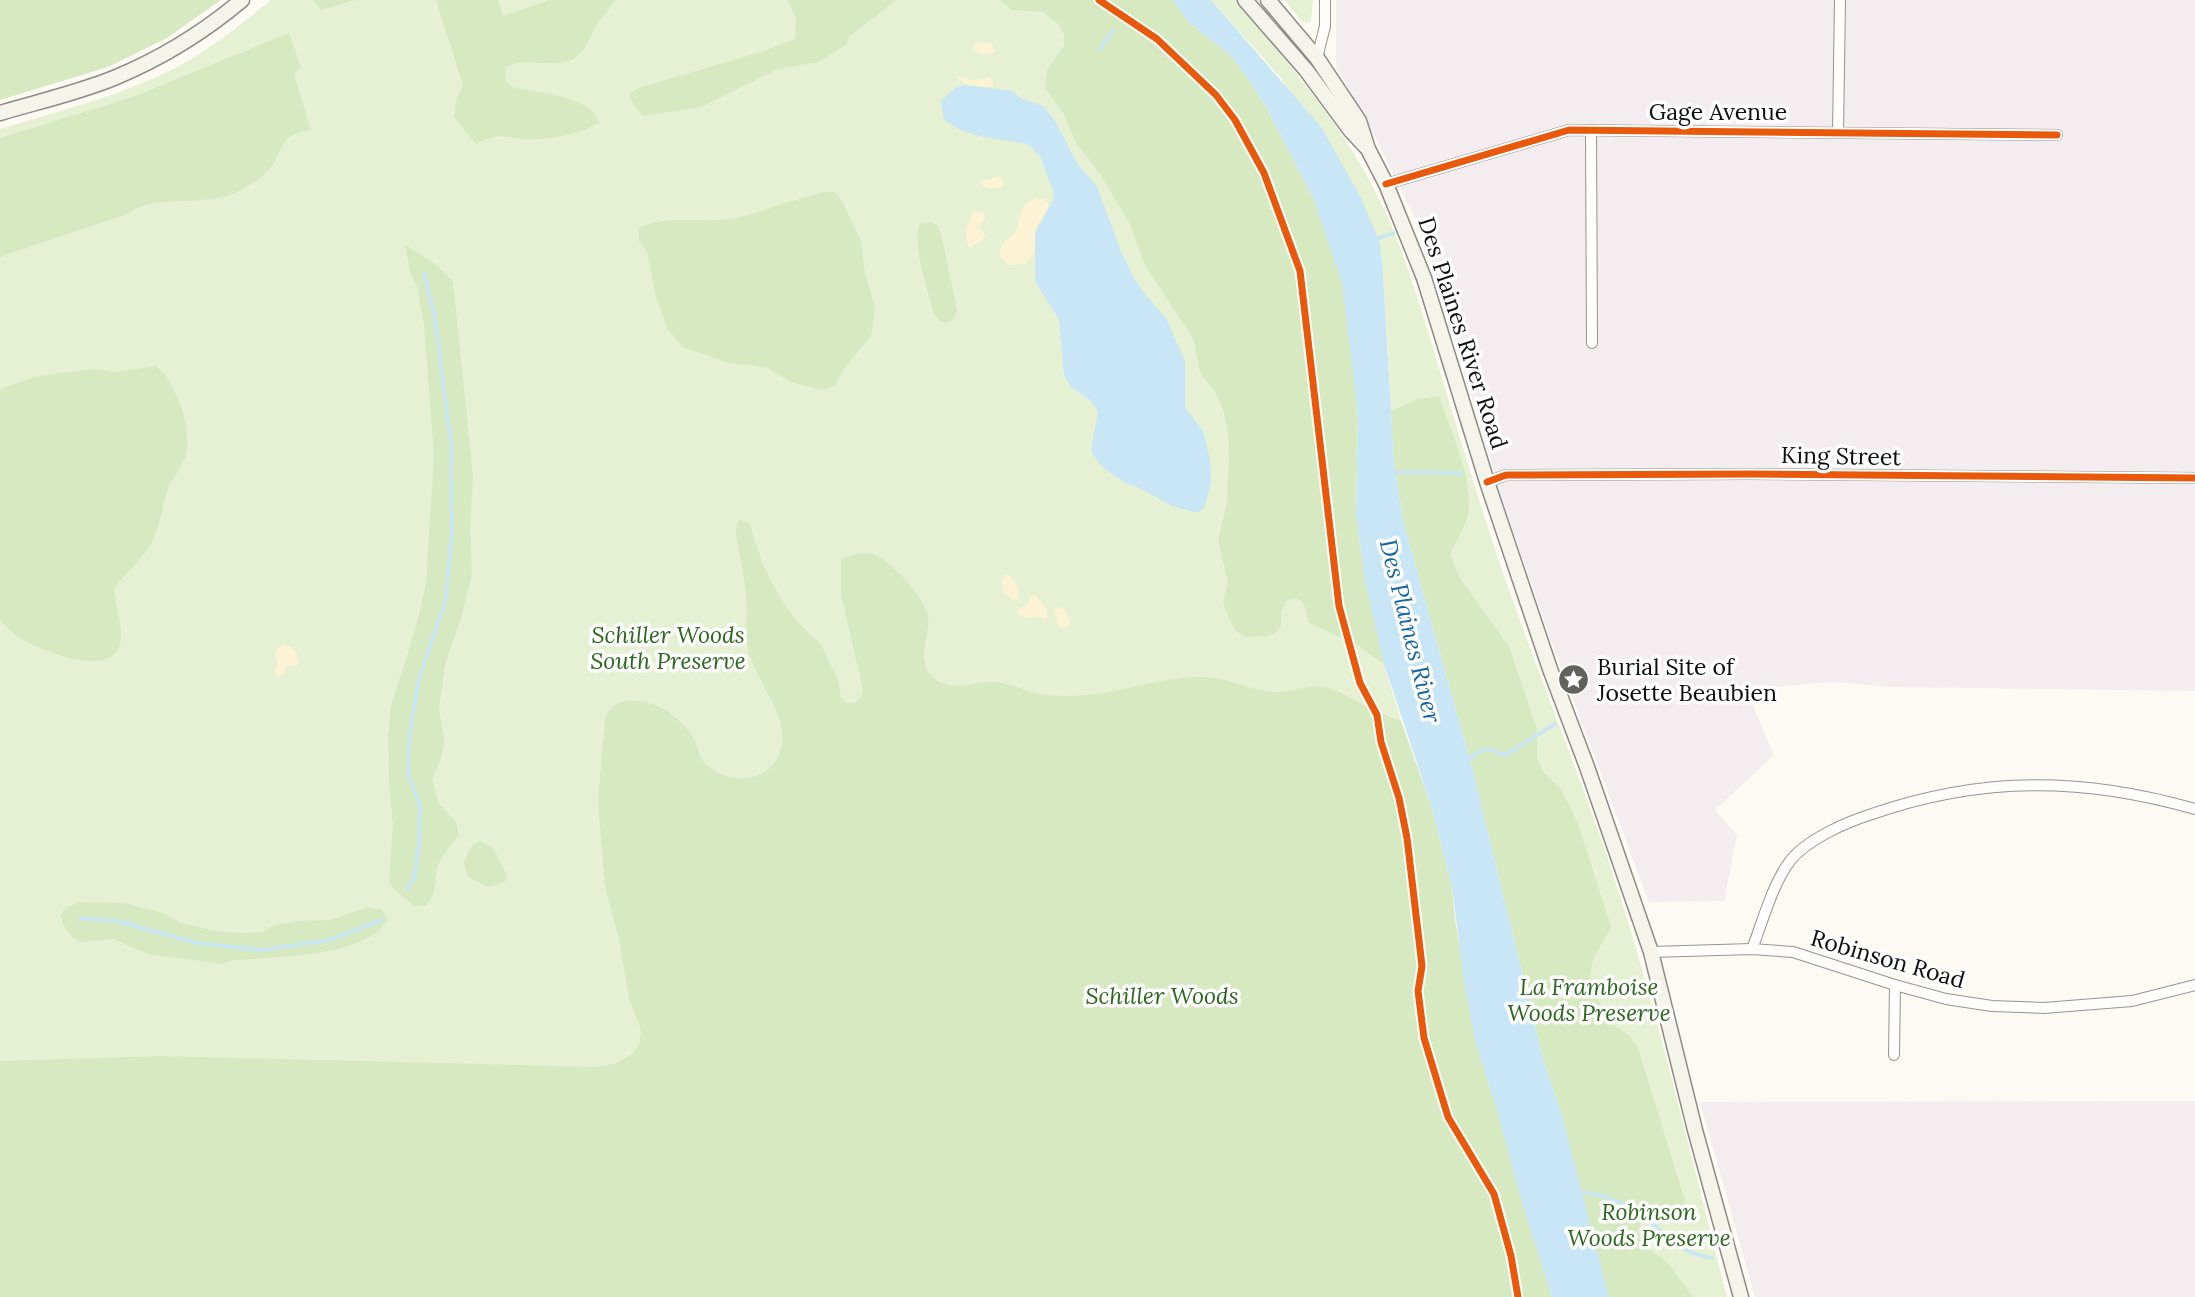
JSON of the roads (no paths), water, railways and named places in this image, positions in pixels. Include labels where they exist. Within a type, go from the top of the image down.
[{"type":"main road","points":[[0,113],[111,79],[139,67],[188,40],[243,0]]},
{"type":"main road","name":"Des Plaines River Road","points":[[1245,0],[1306,70],[1351,131],[1368,149]]},
{"type":"main road","name":"Des Plaines River Road","points":[[1268,0],[1317,58],[1359,121],[1368,149],[1386,184],[1424,278],[1550,669],[1592,780],[1651,952],[1695,1130],[1741,1297]]},
{"type":"street","points":[[1317,58],[1325,26],[1325,0]]},
{"type":"street","points":[[1838,132],[1840,0]]},
{"type":"street","points":[[1591,130],[1592,343]]},
{"type":"street","name":"Gage Avenue","points":[[1386,184],[1557,132],[1591,130],[2057,135]]},
{"type":"street","name":"King Street","points":[[1488,482],[1506,475],[2195,478]]},
{"type":"street","points":[[1752,948],[1777,886],[1791,860],[1821,836],[1847,822],[1902,803],[2030,783],[2078,786],[2149,796],[2195,809]]},
{"type":"street","name":"Robinson Road","points":[[1651,952],[1752,948],[1793,952],[1946,999],[2044,1009],[2132,1001],[2195,985]]},
{"type":"street","points":[[1894,1055],[1895,985]]},
{"type":"water","name":"Des Plaines River","points":[[1173,0],[1211,0],[1322,128],[1360,196],[1380,242],[1394,462],[1403,521],[1473,771],[1543,1059],[1562,1115],[1609,1297],[1552,1297],[1475,1040],[1465,988],[1452,887],[1431,805],[1384,664],[1365,582],[1356,513],[1358,416],[1342,283],[1314,200],[1267,109],[1228,53],[1188,22]]},
{"type":"water","points":[[966,85],[1012,91],[1022,99],[1043,106],[1055,121],[1078,165],[1097,186],[1121,252],[1134,278],[1166,318],[1185,361],[1185,407],[1203,431],[1210,459],[1211,483],[1204,508],[1199,512],[1172,506],[1140,488],[1125,483],[1104,468],[1093,455],[1091,450],[1098,412],[1091,401],[1071,387],[1064,376],[1059,320],[1035,281],[1035,233],[1054,198],[1053,191],[1040,156],[1028,144],[983,137],[961,130],[944,120],[941,101],[955,88]]},
{"type":"waterway","points":[[1100,50],[1113,30]]},
{"type":"waterway","points":[[1376,239],[1394,233]]},
{"type":"waterway","points":[[407,889],[414,879],[420,807],[408,774],[410,731],[419,678],[445,603],[452,534],[451,442],[434,313],[424,273]]},
{"type":"waterway","points":[[1394,472],[1462,473]]},
{"type":"waterway","points":[[1467,761],[1484,748],[1505,755],[1555,724]]},
{"type":"waterway","points":[[80,918],[117,921],[197,943],[262,950],[330,940],[382,920]]},
{"type":"waterway","points":[[1579,1192],[1598,1195],[1627,1206],[1644,1216],[1678,1245],[1693,1253],[1712,1258]]},
{"type":"place","name":"Burial Site of Josette Beaubien","points":[[1574,680]]},
{"type":"park label","name":"Schiller Woods South Preserve","points":[[668,648]]},
{"type":"park label","name":"Schiller Woods","points":[[1162,996]]},
{"type":"park label","name":"La Framboise Woods Preserve","points":[[1589,1000]]},
{"type":"park label","name":"Robinson Woods Preserve","points":[[1649,1225]]}]
